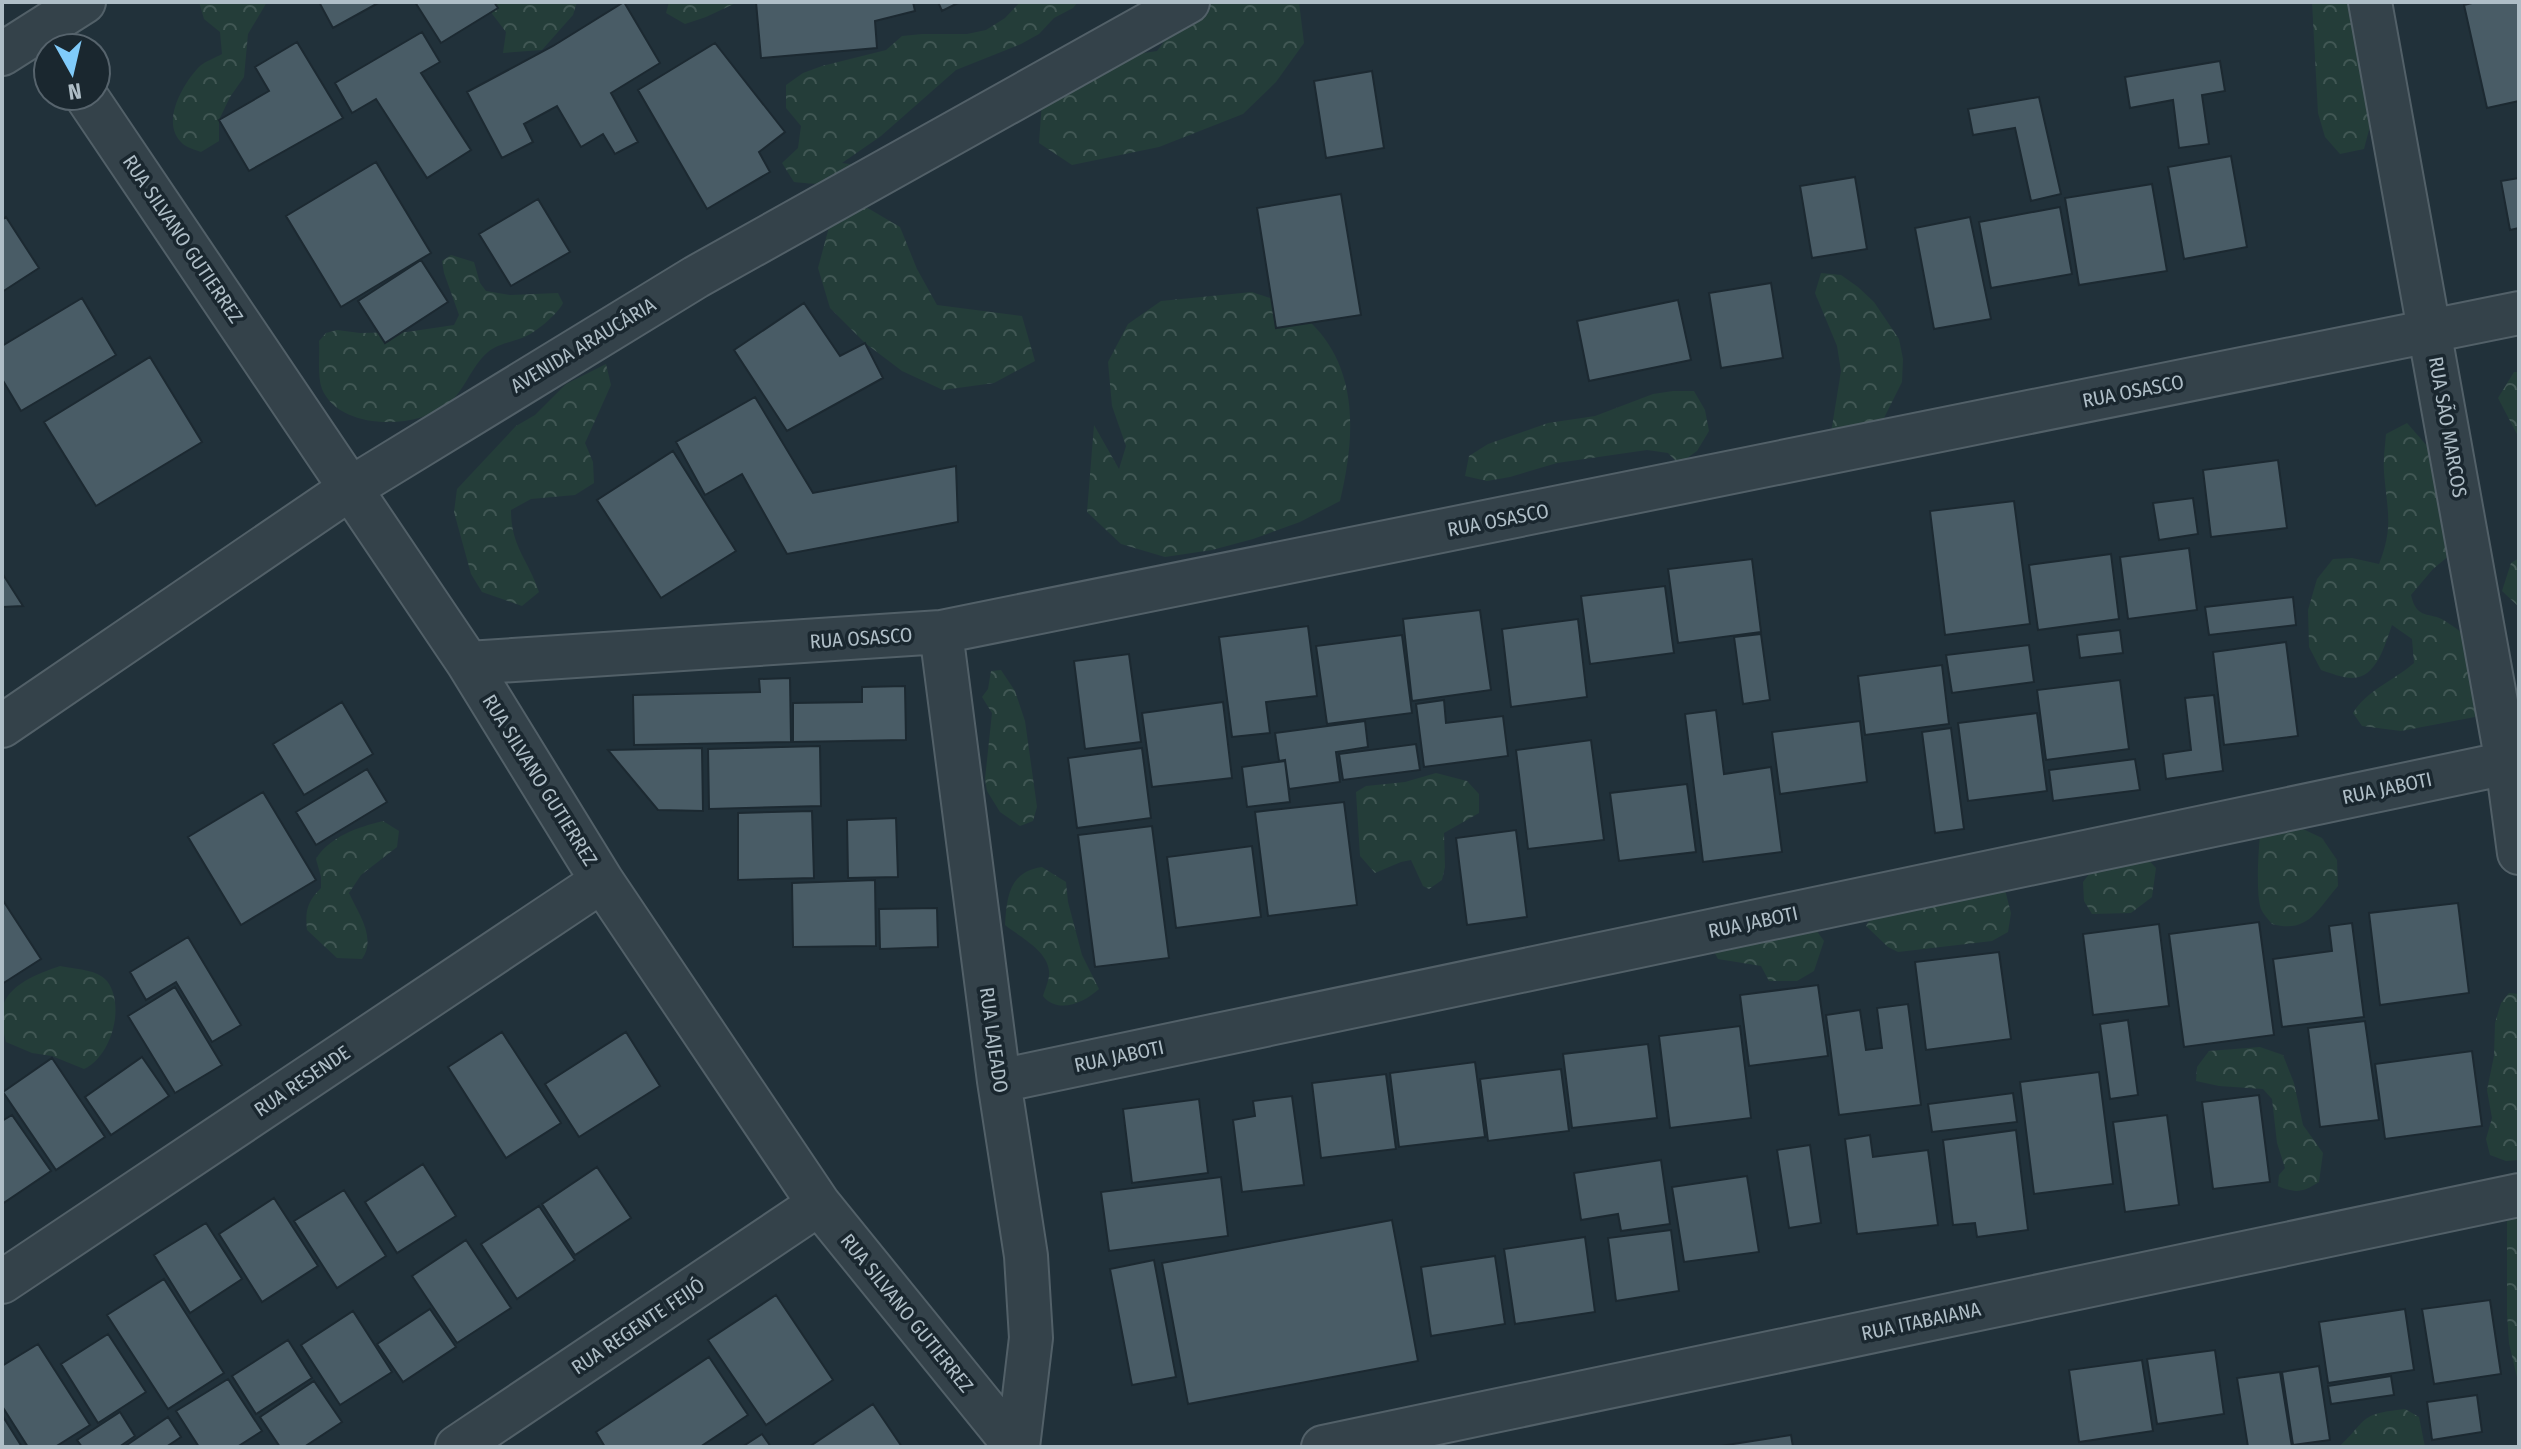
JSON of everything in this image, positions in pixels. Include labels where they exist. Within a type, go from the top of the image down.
[{"type":"street","points":[[2,54],[40,26],[84,2]]},
{"type":"street","name":"AVENIDA ARAUCÁRIA","points":[[2,726],[351,488],[696,277],[1188,2]]},
{"type":"street","name":"RUA SÃO MARCOS","points":[[2370,2],[2507,763],[2519,853]]},
{"type":"street","name":"RUA SILVANO GUTIERREZ","points":[[97,112],[468,663],[602,881],[819,1204],[1017,1447]]},
{"type":"street","name":"RUA OSASCO","points":[[468,663],[941,632],[2519,313]]},
{"type":"street","name":"RUA LAJEADO","points":[[941,632],[999,1081],[1026,1256],[1031,1338],[1017,1447]]},
{"type":"street","name":"RUA JABOTI","points":[[999,1081],[2507,763]]},
{"type":"street","name":"RUA RESENDE","points":[[2,1282],[602,881]]},
{"type":"street","name":"RUA ITABAIANA","points":[[1323,1447],[2519,1195]]},
{"type":"street","name":"RUA REGENTE FEIJÓ","points":[[457,1447],[819,1204]]},
{"type":"green space","points":[[199,2],[267,2],[248,34],[244,77],[219,120],[219,141],[201,152],[183,144],[173,126],[176,104],[187,83],[200,66],[222,54],[220,32],[204,19]]},
{"type":"green space","points":[[483,2],[577,2],[573,15],[542,50],[503,53],[506,32]]},
{"type":"green space","points":[[669,2],[738,2],[685,24],[666,13]]},
{"type":"green space","points":[[1020,2],[1078,2],[1054,18],[1039,34],[956,70],[881,136],[842,163],[857,165],[842,178],[822,184],[794,182],[782,163],[798,148],[801,126],[786,108],[786,85],[803,73],[822,66],[886,50],[902,36],[967,34],[986,30],[1005,18]]},
{"type":"green space","points":[[1197,2],[1299,2],[1304,43],[1276,82],[1243,114],[1159,147],[1072,165],[1039,143],[1042,101],[1116,57],[1157,51]]},
{"type":"green space","points":[[2312,2],[2390,2],[2375,107],[2364,149],[2340,154],[2325,137],[2318,113]]},
{"type":"green space","points":[[866,207],[900,227],[917,269],[937,305],[1022,316],[1035,361],[994,383],[943,390],[902,371],[865,343],[830,308],[818,268],[829,227]]},
{"type":"green space","points":[[451,255],[474,262],[480,283],[486,291],[510,295],[558,293],[563,303],[551,318],[533,332],[488,352],[453,399],[433,413],[417,419],[380,422],[345,413],[331,403],[320,384],[319,341],[326,333],[337,330],[407,332],[454,325],[459,315],[442,261]]},
{"type":"green space","points":[[1821,273],[1841,275],[1874,302],[1899,339],[1903,359],[1902,382],[1881,424],[1830,439],[1841,371],[1837,346],[1815,293]]},
{"type":"green space","points":[[1252,292],[1299,310],[1330,346],[1340,366],[1350,410],[1350,433],[1340,501],[1300,522],[1212,550],[1165,557],[1121,544],[1087,512],[1094,425],[1119,469],[1126,446],[1112,406],[1108,362],[1128,324],[1161,301]]},
{"type":"green space","points":[[606,364],[611,385],[585,443],[593,462],[594,483],[575,495],[531,499],[511,510],[517,544],[539,592],[522,606],[482,592],[471,574],[454,512],[457,489],[516,426],[535,415],[566,384]]},
{"type":"green space","points":[[2514,372],[2519,372],[2519,438],[2498,398]]},
{"type":"green space","points":[[1694,391],[1705,410],[1709,431],[1697,451],[1679,464],[1668,453],[1647,450],[1557,463],[1487,481],[1465,476],[1469,456],[1488,444],[1548,423],[1595,416],[1653,394]]},
{"type":"green space","points":[[2407,423],[2429,448],[2447,502],[2456,550],[2433,569],[2411,595],[2420,612],[2445,621],[2472,641],[2482,698],[2475,717],[2401,731],[2362,726],[2353,713],[2372,692],[2414,663],[2412,639],[2392,625],[2379,659],[2368,672],[2352,678],[2336,675],[2321,670],[2309,647],[2308,610],[2317,579],[2333,559],[2352,558],[2379,564],[2388,528],[2384,467],[2386,434]]},
{"type":"green space","points":[[2519,558],[2519,607],[2502,591],[2511,563]]},
{"type":"green space","points":[[1001,670],[1015,691],[1025,721],[1037,807],[1033,821],[1020,826],[1000,812],[987,791],[985,779],[992,713],[982,697],[988,689],[991,671]]},
{"type":"green space","points":[[1436,773],[1467,781],[1479,794],[1479,813],[1444,833],[1445,867],[1442,880],[1429,889],[1423,886],[1411,860],[1375,873],[1360,856],[1356,792],[1366,786],[1405,782]]},
{"type":"green space","points":[[2262,819],[2282,819],[2322,838],[2337,860],[2338,886],[2311,918],[2295,926],[2272,924],[2261,909],[2258,878]]},
{"type":"green space","points":[[383,821],[399,831],[397,847],[361,875],[349,893],[367,934],[366,951],[362,959],[337,958],[307,930],[308,907],[321,888],[316,859],[336,839]]},
{"type":"green space","points":[[2142,853],[2156,868],[2152,897],[2131,913],[2092,914],[2084,901],[2083,882],[2096,865]]},
{"type":"green space","points":[[1042,867],[1066,882],[1082,955],[1099,989],[1086,998],[1064,1006],[1049,1002],[1043,996],[1049,977],[1044,957],[1005,925],[1009,895],[1016,880]]},
{"type":"green space","points":[[2004,886],[2011,913],[2008,932],[1992,941],[1898,952],[1888,947],[1866,926],[1879,903]]},
{"type":"green space","points":[[1809,920],[1824,941],[1814,971],[1797,981],[1769,981],[1761,966],[1718,959],[1711,946]]},
{"type":"green space","points":[[60,966],[97,974],[107,981],[113,991],[113,1030],[102,1054],[84,1069],[6,1042],[4,1035],[2,1010],[10,993],[25,981]]},
{"type":"green space","points":[[2509,993],[2519,994],[2519,1160],[2506,1161],[2490,1155],[2486,1139],[2492,1118],[2487,1090],[2494,1056],[2495,1023],[2501,1003]]},
{"type":"green space","points":[[2260,1047],[2283,1055],[2294,1083],[2303,1125],[2323,1153],[2319,1182],[2304,1190],[2278,1186],[2279,1175],[2285,1168],[2277,1143],[2272,1099],[2263,1089],[2196,1081],[2197,1067],[2209,1051]]},
{"type":"green space","points":[[2519,1213],[2519,1386],[2509,1343],[2507,1215]]},
{"type":"green space","points":[[2405,1409],[2419,1417],[2425,1447],[2339,1447],[2366,1419]]},
{"type":"building","points":[[319,2],[380,2],[333,28]]},
{"type":"building","points":[[415,2],[494,2],[498,8],[441,43]]},
{"type":"building","points":[[624,2],[660,63],[611,93],[638,142],[615,154],[603,134],[581,147],[557,106],[524,124],[533,142],[502,158],[467,92],[553,46]]},
{"type":"building","points":[[756,2],[913,2],[915,11],[875,21],[877,48],[761,58]]},
{"type":"building","points":[[938,2],[960,2],[942,11]]},
{"type":"building","points":[[2519,2],[2519,101],[2487,108],[2464,5]]},
{"type":"building","points":[[422,32],[440,62],[421,73],[471,150],[427,178],[376,99],[352,113],[335,83]]},
{"type":"building","points":[[297,42],[343,118],[249,171],[219,120],[269,91],[255,67]]},
{"type":"building","points":[[715,43],[785,132],[759,152],[770,172],[707,209],[638,90]]},
{"type":"building","points":[[2220,61],[2225,91],[2202,95],[2209,144],[2179,148],[2173,100],[2130,108],[2125,77]]},
{"type":"building","points":[[1372,71],[1384,148],[1326,158],[1314,81]]},
{"type":"building","points":[[2039,97],[2061,194],[2031,201],[2015,128],[1973,135],[1968,109]]},
{"type":"building","points":[[2231,156],[2247,247],[2184,259],[2168,167]]},
{"type":"building","points":[[376,162],[431,253],[341,307],[286,216]]},
{"type":"building","points":[[1855,177],[1867,249],[1812,258],[1800,186]]},
{"type":"building","points":[[2519,178],[2519,228],[2510,230],[2501,181]]},
{"type":"building","points":[[2152,184],[2167,271],[2079,285],[2065,198]]},
{"type":"building","points":[[1341,194],[1361,315],[1276,328],[1257,208]]},
{"type":"building","points":[[538,199],[570,252],[511,286],[479,234]]},
{"type":"building","points":[[2060,207],[2072,274],[1991,288],[1979,222]]},
{"type":"building","points":[[6,217],[39,268],[2,292],[2,220]]},
{"type":"building","points":[[1970,217],[1991,319],[1934,329],[1915,228]]},
{"type":"building","points":[[421,260],[448,302],[385,343],[358,301]]},
{"type":"building","points":[[1771,283],[1783,358],[1721,368],[1709,293]]},
{"type":"building","points":[[82,298],[116,355],[21,411],[2,379],[2,346]]},
{"type":"building","points":[[1678,300],[1691,360],[1589,381],[1577,321]]},
{"type":"building","points":[[804,303],[840,356],[865,343],[883,378],[787,431],[734,350]]},
{"type":"building","points":[[150,357],[202,442],[96,506],[44,422]]},
{"type":"building","points":[[755,397],[813,493],[956,466],[958,522],[787,554],[742,474],[705,495],[676,442]]},
{"type":"building","points":[[673,451],[736,551],[661,598],[597,500]]},
{"type":"building","points":[[2278,460],[2287,528],[2211,537],[2203,470]]},
{"type":"building","points":[[2193,498],[2198,534],[2159,540],[2153,503]]},
{"type":"building","points":[[2014,501],[2030,624],[1945,635],[1930,511]]},
{"type":"building","points":[[2189,548],[2197,610],[2128,619],[2120,557]]},
{"type":"building","points":[[2111,554],[2119,619],[2038,630],[2029,565]]},
{"type":"building","points":[[1752,559],[1761,632],[1678,643],[1668,569]]},
{"type":"building","points":[[2,573],[23,606],[2,607]]},
{"type":"building","points":[[1665,586],[1674,653],[1590,664],[1581,596]]},
{"type":"building","points":[[2293,597],[2296,625],[2209,635],[2205,607]]},
{"type":"building","points":[[1480,610],[1491,690],[1412,701],[1403,619]]},
{"type":"building","points":[[1578,619],[1587,697],[1511,707],[1502,629]]},
{"type":"building","points":[[1308,626],[1317,696],[1266,702],[1270,733],[1232,737],[1219,637]]},
{"type":"building","points":[[2120,630],[2123,653],[2080,658],[2077,635]]},
{"type":"building","points":[[1761,634],[1770,700],[1743,704],[1734,637]]},
{"type":"building","points":[[1402,635],[1412,713],[1327,724],[1316,646]]},
{"type":"building","points":[[2286,642],[2298,736],[2224,745],[2213,652]]},
{"type":"building","points":[[2029,645],[2034,682],[1952,693],[1946,655]]},
{"type":"building","points":[[1129,654],[1141,742],[1085,749],[1074,661]]},
{"type":"building","points":[[1942,665],[1949,724],[1865,735],[1858,676]]},
{"type":"building","points":[[790,678],[791,742],[634,745],[633,695],[760,692],[759,679]]},
{"type":"building","points":[[2120,680],[2129,749],[2046,760],[2037,690]]},
{"type":"building","points":[[905,686],[906,740],[793,742],[793,703],[862,702],[862,687]]},
{"type":"building","points":[[2214,695],[2223,771],[2166,779],[2163,754],[2191,750],[2185,698]]},
{"type":"building","points":[[1444,700],[1446,723],[1503,716],[1508,756],[1424,767],[1416,704]]},
{"type":"building","points":[[342,702],[373,754],[304,795],[273,744]]},
{"type":"building","points":[[1223,702],[1232,778],[1152,787],[1142,713]]},
{"type":"building","points":[[1716,710],[1724,774],[1771,767],[1782,852],[1703,862],[1685,714]]},
{"type":"building","points":[[2037,713],[2047,791],[1968,801],[1958,723]]},
{"type":"building","points":[[1365,721],[1368,747],[1336,752],[1340,782],[1289,789],[1285,760],[1279,761],[1275,733]]},
{"type":"building","points":[[1860,721],[1867,782],[1780,794],[1772,732]]},
{"type":"building","points":[[1951,728],[1964,829],[1935,833],[1922,732]]},
{"type":"building","points":[[1591,740],[1604,840],[1528,849],[1516,750]]},
{"type":"building","points":[[1416,744],[1420,770],[1343,780],[1339,754]]},
{"type":"building","points":[[820,746],[821,806],[709,809],[708,749]]},
{"type":"building","points":[[702,748],[703,811],[658,810],[608,750]]},
{"type":"building","points":[[1142,748],[1151,818],[1077,828],[1068,758]]},
{"type":"building","points":[[2135,759],[2140,790],[2053,801],[2049,770]]},
{"type":"building","points":[[1285,761],[1290,802],[1247,807],[1242,767]]},
{"type":"building","points":[[367,769],[387,802],[316,845],[296,812]]},
{"type":"building","points":[[1687,784],[1696,852],[1619,861],[1610,793]]},
{"type":"building","points":[[263,792],[316,880],[241,925],[188,837]]},
{"type":"building","points":[[1344,802],[1357,905],[1268,916],[1255,812]]},
{"type":"building","points":[[812,811],[814,878],[738,880],[738,813]]},
{"type":"building","points":[[896,818],[898,877],[848,878],[847,820]]},
{"type":"building","points":[[1152,826],[1169,958],[1095,967],[1078,835]]},
{"type":"building","points":[[1516,830],[1527,917],[1467,925],[1456,838]]},
{"type":"building","points":[[1252,846],[1261,917],[1176,928],[1167,857]]},
{"type":"building","points":[[875,880],[876,946],[793,947],[792,883]]},
{"type":"building","points":[[2,899],[41,959],[2,984]]},
{"type":"building","points":[[2458,903],[2469,993],[2380,1005],[2369,913]]},
{"type":"building","points":[[937,908],[938,947],[880,949],[879,909]]},
{"type":"building","points":[[2259,922],[2274,1035],[2184,1047],[2169,934]]},
{"type":"building","points":[[2352,923],[2364,1017],[2282,1027],[2273,959],[2332,951],[2329,926]]},
{"type":"building","points":[[2159,924],[2169,1006],[2093,1015],[2083,934]]},
{"type":"building","points":[[188,937],[241,1025],[212,1042],[176,982],[146,1000],[130,972]]},
{"type":"building","points":[[1999,952],[2011,1039],[1926,1050],[1915,962]]},
{"type":"building","points":[[1818,985],[1828,1056],[1749,1066],[1740,995]]},
{"type":"building","points":[[175,987],[222,1065],[175,1093],[128,1016]]},
{"type":"building","points":[[1908,1004],[1921,1105],[1839,1115],[1826,1015],[1860,1010],[1866,1050],[1882,1048],[1877,1008]]},
{"type":"building","points":[[2128,1020],[2138,1095],[2110,1099],[2100,1024]]},
{"type":"building","points":[[2365,1021],[2379,1120],[2320,1127],[2308,1028]]},
{"type":"building","points":[[1740,1026],[1751,1118],[1670,1128],[1659,1036]]},
{"type":"building","points":[[502,1032],[561,1123],[506,1158],[448,1067]]},
{"type":"building","points":[[626,1032],[660,1086],[579,1137],[545,1084]]},
{"type":"building","points":[[1648,1044],[1657,1118],[1572,1128],[1563,1054]]},
{"type":"building","points":[[2472,1051],[2482,1126],[2385,1139],[2375,1064]]},
{"type":"building","points":[[142,1057],[169,1096],[111,1135],[85,1097]]},
{"type":"building","points":[[52,1058],[105,1137],[56,1170],[3,1092]]},
{"type":"building","points":[[1475,1062],[1485,1137],[1399,1147],[1390,1073]]},
{"type":"building","points":[[1561,1069],[1569,1131],[1488,1141],[1480,1079]]},
{"type":"building","points":[[2099,1072],[2113,1184],[2034,1194],[2020,1082]]},
{"type":"building","points":[[1386,1074],[1396,1149],[1321,1158],[1312,1083]]},
{"type":"building","points":[[2013,1093],[2017,1122],[1932,1132],[1928,1104]]},
{"type":"building","points":[[2259,1095],[2270,1182],[2213,1189],[2202,1102]]},
{"type":"building","points":[[1292,1096],[1304,1185],[1242,1192],[1233,1120],[1255,1116],[1253,1101]]},
{"type":"building","points":[[1199,1099],[1208,1173],[1132,1183],[1123,1109]]},
{"type":"building","points":[[12,1115],[51,1171],[2,1204],[2,1121]]},
{"type":"building","points":[[2167,1115],[2179,1205],[2125,1212],[2113,1122]]},
{"type":"building","points":[[2016,1130],[2028,1230],[1977,1237],[1975,1223],[1953,1225],[1943,1140]]},
{"type":"building","points":[[1870,1135],[1873,1157],[1928,1150],[1938,1225],[1857,1234],[1845,1139]]},
{"type":"building","points":[[1810,1145],[1821,1223],[1789,1228],[1777,1150]]},
{"type":"building","points":[[1661,1160],[1670,1224],[1621,1231],[1618,1214],[1581,1220],[1574,1173]]},
{"type":"building","points":[[423,1164],[456,1216],[397,1253],[365,1202]]},
{"type":"building","points":[[597,1167],[631,1218],[575,1255],[542,1204]]},
{"type":"building","points":[[1747,1176],[1759,1252],[1684,1262],[1672,1187]]},
{"type":"building","points":[[1221,1177],[1228,1236],[1109,1251],[1101,1192]]},
{"type":"building","points":[[344,1190],[386,1256],[337,1288],[294,1221]]},
{"type":"building","points":[[274,1198],[318,1266],[262,1302],[219,1234]]},
{"type":"building","points":[[539,1206],[575,1260],[517,1299],[481,1244]]},
{"type":"building","points":[[1392,1220],[1418,1361],[1188,1404],[1162,1263]]},
{"type":"building","points":[[206,1223],[242,1279],[190,1313],[154,1255]]},
{"type":"building","points":[[1671,1230],[1679,1291],[1616,1301],[1608,1238]]},
{"type":"building","points":[[1585,1237],[1595,1312],[1515,1324],[1504,1249]]},
{"type":"building","points":[[466,1240],[511,1308],[457,1343],[412,1276]]},
{"type":"building","points":[[1495,1256],[1505,1324],[1431,1336],[1421,1267]]},
{"type":"building","points":[[1154,1260],[1176,1377],[1132,1385],[1110,1269]]},
{"type":"building","points":[[164,1279],[224,1373],[168,1409],[107,1315]]},
{"type":"building","points":[[776,1295],[833,1380],[766,1425],[708,1340]]},
{"type":"building","points":[[2490,1300],[2501,1374],[2434,1384],[2422,1309]]},
{"type":"building","points":[[430,1309],[456,1347],[403,1382],[377,1344]]},
{"type":"building","points":[[2405,1309],[2414,1370],[2328,1383],[2319,1322]]},
{"type":"building","points":[[353,1311],[392,1372],[340,1405],[301,1345]]},
{"type":"building","points":[[108,1334],[146,1392],[98,1423],[61,1364]]},
{"type":"building","points":[[288,1340],[312,1378],[256,1414],[232,1376]]},
{"type":"building","points":[[38,1344],[90,1425],[55,1447],[28,1447],[2,1406],[2,1366]]},
{"type":"building","points":[[2215,1350],[2224,1414],[2157,1424],[2147,1359]]},
{"type":"building","points":[[709,1357],[748,1415],[700,1447],[605,1447],[596,1432]]},
{"type":"building","points":[[2142,1360],[2153,1431],[2079,1442],[2069,1370]]},
{"type":"building","points":[[2319,1366],[2330,1440],[2293,1445],[2282,1372]]},
{"type":"building","points":[[2280,1372],[2292,1447],[2248,1447],[2237,1378]]},
{"type":"building","points":[[2391,1376],[2394,1395],[2331,1404],[2328,1386]]},
{"type":"building","points":[[228,1379],[262,1431],[237,1447],[199,1447],[176,1411]]},
{"type":"building","points":[[314,1381],[342,1422],[304,1447],[280,1447],[260,1417]]},
{"type":"building","points":[[2477,1395],[2482,1432],[2432,1440],[2427,1402]]},
{"type":"building","points":[[873,1404],[902,1447],[809,1447]]},
{"type":"building","points":[[120,1412],[135,1436],[119,1447],[82,1447],[77,1440]]},
{"type":"building","points":[[2,1415],[22,1447],[2,1447]]},
{"type":"building","points":[[168,1417],[181,1437],[166,1447],[124,1447]]},
{"type":"building","points":[[762,1434],[771,1447],[742,1447]]},
{"type":"building","points":[[1791,1435],[1793,1447],[1714,1447]]}]
